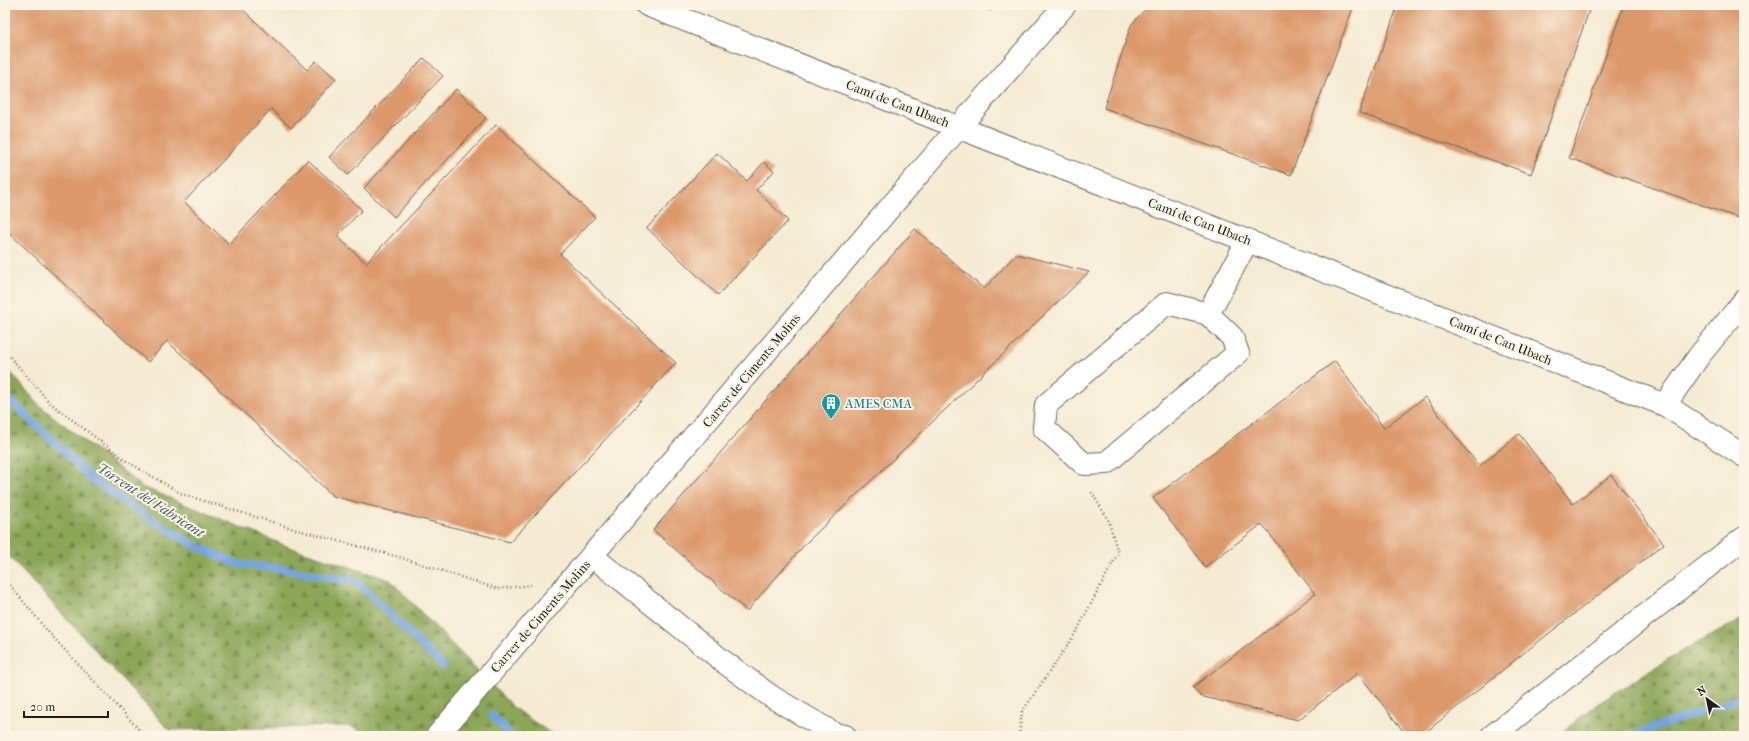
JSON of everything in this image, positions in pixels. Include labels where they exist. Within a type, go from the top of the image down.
[{"type":"street","name":"Camí de Can Ubach","points":[[647,5],[1665,405],[1744,456]]},
{"type":"street","name":"Carrer de Ciments Molins","points":[[437,736],[1065,5]]},
{"type":"street","points":[[1208,314],[1248,240]]},
{"type":"street","points":[[1665,405],[1699,356],[1744,301]]},
{"type":"street","points":[[1167,303],[1208,314],[1232,337],[1238,353],[1106,463],[1084,464],[1044,428],[1046,405],[1167,303]]},
{"type":"street","points":[[1492,736],[1744,538]]},
{"type":"street","points":[[592,556],[724,662],[772,697],[835,734],[845,736]]},
{"type":"path","points":[[5,351],[50,403],[128,462],[182,494],[294,529],[399,558],[498,589],[571,580]]},
{"type":"path","points":[[1019,736],[1022,712],[1075,634],[1118,553],[1108,519],[1086,484],[1084,464]]},
{"type":"path","points":[[5,579],[50,634],[145,736]]},
{"type":"green space","points":[[5,366],[40,406],[143,487],[289,547],[390,580],[515,709],[555,736],[371,736],[350,726],[169,730],[5,552]]},
{"type":"green space","points":[[1744,618],[1744,736],[1557,736],[1596,705],[1671,657]]},
{"type":"building","points":[[5,5],[238,5],[307,70],[316,61],[336,79],[291,128],[271,109],[184,202],[229,244],[308,160],[362,210],[337,236],[366,263],[496,125],[595,217],[560,254],[676,363],[510,542],[333,496],[167,341],[148,362],[5,229]]},
{"type":"building","points":[[983,5],[996,5],[990,11]]},
{"type":"building","points":[[1149,5],[1354,5],[1291,175],[1104,108],[1131,25]]},
{"type":"building","points":[[1398,5],[1591,5],[1531,174],[1359,113]]},
{"type":"building","points":[[1624,5],[1744,5],[1744,220],[1569,158]]},
{"type":"building","points":[[424,58],[443,76],[348,175],[329,157]]},
{"type":"building","points":[[456,89],[486,118],[394,217],[364,188]]},
{"type":"building","points":[[717,153],[747,181],[764,162],[774,171],[756,190],[788,221],[718,295],[647,228]]},
{"type":"building","name":"AMES CMA","points":[[915,229],[984,289],[1016,254],[1089,272],[805,544],[747,611],[653,530]]},
{"type":"building","points":[[1335,361],[1384,428],[1425,397],[1479,466],[1519,434],[1573,504],[1611,475],[1664,544],[1525,652],[1421,736],[1407,736],[1358,673],[1298,720],[1200,696],[1193,687],[1315,594],[1262,524],[1205,567],[1153,498]]},
{"type":"waterway","name":"Torrent del Fabricant","points":[[5,396],[63,450],[91,479],[152,520],[198,547],[237,564],[283,569],[357,582],[443,666]]},
{"type":"waterway","name":"Torrent del Fabricant","points":[[1630,736],[1744,697]]},
{"type":"waterway","name":"Torrent del Fabricant","points":[[492,715],[511,736]]},
{"type":"place","name":"AMES CMA","points":[[831,420]]}]
